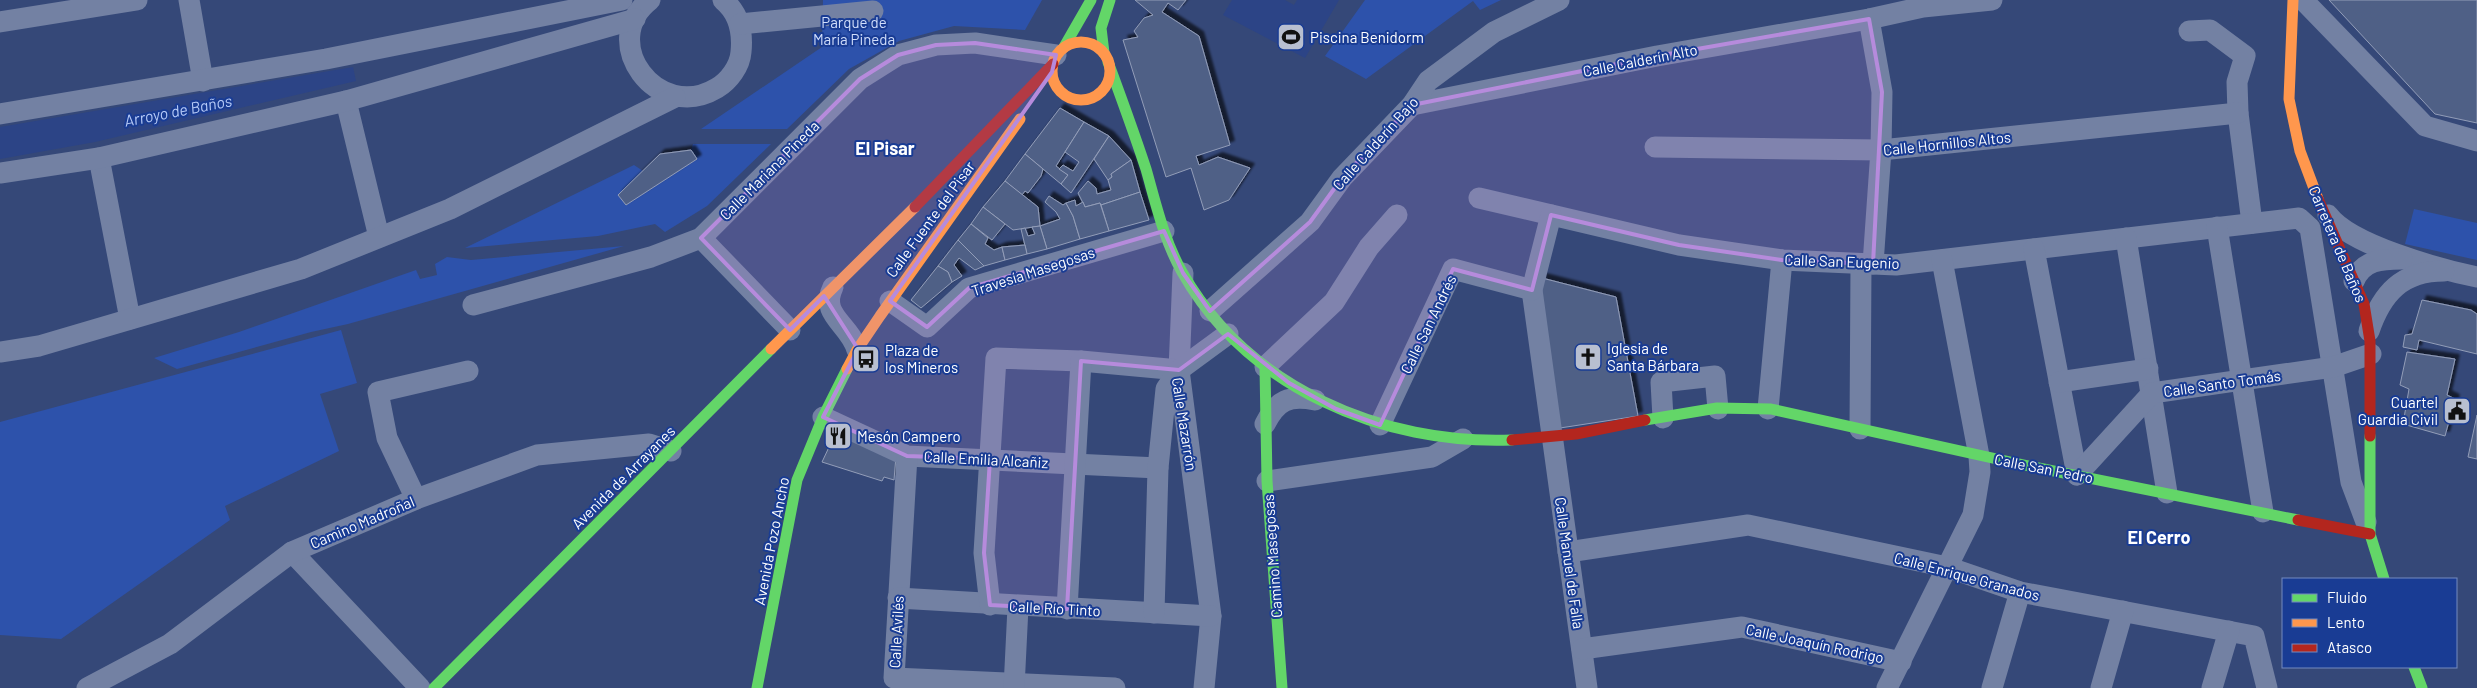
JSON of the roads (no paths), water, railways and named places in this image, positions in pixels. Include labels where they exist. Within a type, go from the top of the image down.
[{"type":"street","points":[[0,22],[137,0]]},
{"type":"street","points":[[189,0],[203,80]]},
{"type":"street","points":[[0,114],[326,59],[622,0]]},
{"type":"street","points":[[650,0],[635,19],[631,35],[631,52],[636,67],[646,81],[660,91],[676,97],[692,98],[708,94],[723,85],[734,72],[741,57],[740,24],[734,12],[723,0]]},
{"type":"street","points":[[1091,0],[1056,60],[1055,84],[1059,95],[1084,99],[1098,109]]},
{"type":"street","points":[[1084,99],[1096,95],[1105,86],[1109,74],[1101,28],[1110,0]]},
{"type":"street","name":"Calle Calderín Bajo","points":[[1210,312],[1310,222],[1342,178],[1412,105],[1428,81],[1494,32],[1559,0]]},
{"type":"street","name":"Calle Calderín Alto","points":[[1412,105],[1657,56],[1869,19],[1923,4],[1992,0]]},
{"type":"street","name":"Carretera de Baños","points":[[2292,0],[2289,99],[2300,151],[2364,304],[2369,331],[2370,534],[2384,578]]},
{"type":"street","points":[[2303,0],[2425,126],[2477,141]]},
{"type":"street","points":[[740,24],[873,11]]},
{"type":"street","points":[[0,173],[98,158],[346,101],[635,19]]},
{"type":"street","points":[[1860,429],[1867,264],[1881,150],[1882,92],[1869,19]]},
{"type":"street","points":[[2189,31],[2210,30],[2245,56],[2237,82],[2238,113],[2252,223]]},
{"type":"street","points":[[857,350],[853,340],[828,304],[833,287],[926,196],[1072,43],[1085,42],[1098,47],[1106,57]]},
{"type":"street","name":"Calle Mariana Pineda","points":[[473,305],[652,257],[701,238],[860,79],[898,55],[936,45],[975,43],[1056,60]]},
{"type":"street","name":"Calle San Pedro","points":[[1106,57],[1136,141],[1164,231],[1183,273],[1210,312],[1228,334],[1266,368],[1319,401],[1380,425],[1425,436],[1487,441],[1552,438],[1718,409],[1768,409],[1980,456],[2370,534]]},
{"type":"street","name":"Calle Fuente del Pisar","points":[[857,350],[1029,107],[1056,60]]},
{"type":"street","points":[[0,352],[39,346],[301,269],[450,209],[676,97]]},
{"type":"street","points":[[346,101],[379,237]]},
{"type":"street","name":"Calle Hornillos Altos","points":[[1655,147],[1881,150],[2238,113]]},
{"type":"street","points":[[1115,123],[1136,141]]},
{"type":"street","points":[[98,158],[130,319]]},
{"type":"street","name":"Calle San Eugenio","points":[[1479,198],[1679,245],[1782,260],[1896,265],[2299,218],[2310,228],[2333,367]]},
{"type":"street","points":[[2321,205],[2334,223],[2347,233],[2366,242],[2450,271],[2477,277]]},
{"type":"street","points":[[1266,368],[1334,302],[1370,247],[1396,215]]},
{"type":"street","points":[[1532,290],[1551,215]]},
{"type":"street","points":[[2217,228],[2263,512]]},
{"type":"street","name":"Travesía Masegosas","points":[[885,308],[927,327],[970,288],[1164,231]]},
{"type":"street","points":[[701,238],[790,330]]},
{"type":"street","points":[[2126,238],[2167,493]]},
{"type":"street","points":[[2034,249],[2077,475]]},
{"type":"street","points":[[2393,290],[2355,283],[2360,270],[2374,261],[2393,259],[2422,261]]},
{"type":"street","points":[[1768,409],[1782,260]]},
{"type":"street","points":[[1888,688],[1973,515],[1980,472],[1980,456],[1942,260]]},
{"type":"street","name":"Calle San Andrés","points":[[1380,425],[1453,269],[1532,290]]},
{"type":"street","points":[[2369,331],[2378,310],[2393,290],[2402,282],[2420,273],[2450,271]]},
{"type":"street","points":[[1179,370],[1183,273]]},
{"type":"street","name":"Avenida de Arrayanes","points":[[435,688],[833,287]]},
{"type":"street","name":"Calle Manuel de Falla","points":[[1532,290],[1587,688]]},
{"type":"street","points":[[836,316],[853,322],[885,308]]},
{"type":"street","points":[[990,605],[984,554],[996,358],[1082,361],[1179,370],[1228,334]]},
{"type":"street","name":"Avenida Pozo Ancho","points":[[757,688],[797,480],[823,417],[857,350]]},
{"type":"street","name":"Calle Santo Tomás","points":[[2077,475],[2152,393],[2333,367],[2370,354]]},
{"type":"street","points":[[1066,609],[1082,361]]},
{"type":"street","points":[[2333,367],[2351,482],[2370,534]]},
{"type":"street","name":"Camino Masegosas","points":[[1266,368],[1267,481],[1282,688]]},
{"type":"street","points":[[2059,382],[2148,369]]},
{"type":"street","points":[[416,499],[387,438],[378,392],[468,370]]},
{"type":"street","name":"Calle Mazarrón","points":[[1154,613],[1158,468],[1166,389],[1179,370]]},
{"type":"street","name":"Calle Mazarrón","points":[[1179,370],[1211,616],[1204,688]]},
{"type":"street","points":[[1664,418],[1661,382],[1716,376],[1718,409]]},
{"type":"street","points":[[1265,424],[1273,410],[1290,399],[1300,398],[1319,401]]},
{"type":"street","name":"Calle Emilia Alcañiz","points":[[823,417],[907,456],[1158,468]]},
{"type":"street","points":[[1267,481],[1432,457],[1463,439]]},
{"type":"street","name":"Camino Madroñal","points":[[87,688],[170,644],[292,552],[416,499],[537,455],[649,444],[671,451]]},
{"type":"street","name":"Calle Avilés","points":[[907,456],[894,678],[1014,686],[1115,688]]},
{"type":"street","name":"Calle Enrique Granados","points":[[1568,552],[1748,525],[1947,567],[2020,592],[2254,636],[2267,688]]},
{"type":"street","points":[[292,552],[420,688]]},
{"type":"street","points":[[1992,688],[2020,592]]},
{"type":"street","name":"Calle Río Tinto","points":[[898,598],[1018,607],[1211,616]]},
{"type":"street","points":[[1014,686],[1018,607]]},
{"type":"street","points":[[2101,688],[2123,611]]},
{"type":"street","name":"Calle Joaquín Rodrigo","points":[[1582,649],[1742,627],[1900,662]]},
{"type":"street","points":[[2212,688],[2229,631]]},
{"type":"water","name":"Piscina Benidorm","points":[[1232,0],[1285,0],[1294,5],[1297,0],[1339,0],[1305,58],[1223,15]]},
{"type":"water","name":"Arroyo de Baños","points":[[353,67],[356,81],[95,142],[0,159],[0,127]]},
{"type":"place","name":"Piscina Benidorm","points":[[1291,37]]},
{"type":"place","name":"Iglesia de Santa Bárbara","points":[[1588,357]]},
{"type":"place","name":"Plaza de los Mineros","points":[[866,359]]},
{"type":"place","name":"Cuartel Guardia Civil","points":[[2457,411]]},
{"type":"place","name":"Mesón Campero","points":[[838,436]]},
{"type":"district","name":"El Pisar","points":[[885,148]]},
{"type":"district","name":"El Cerro","points":[[2159,537]]},
{"type":"park label","name":"Parque de María Pineda","points":[[854,30]]}]
